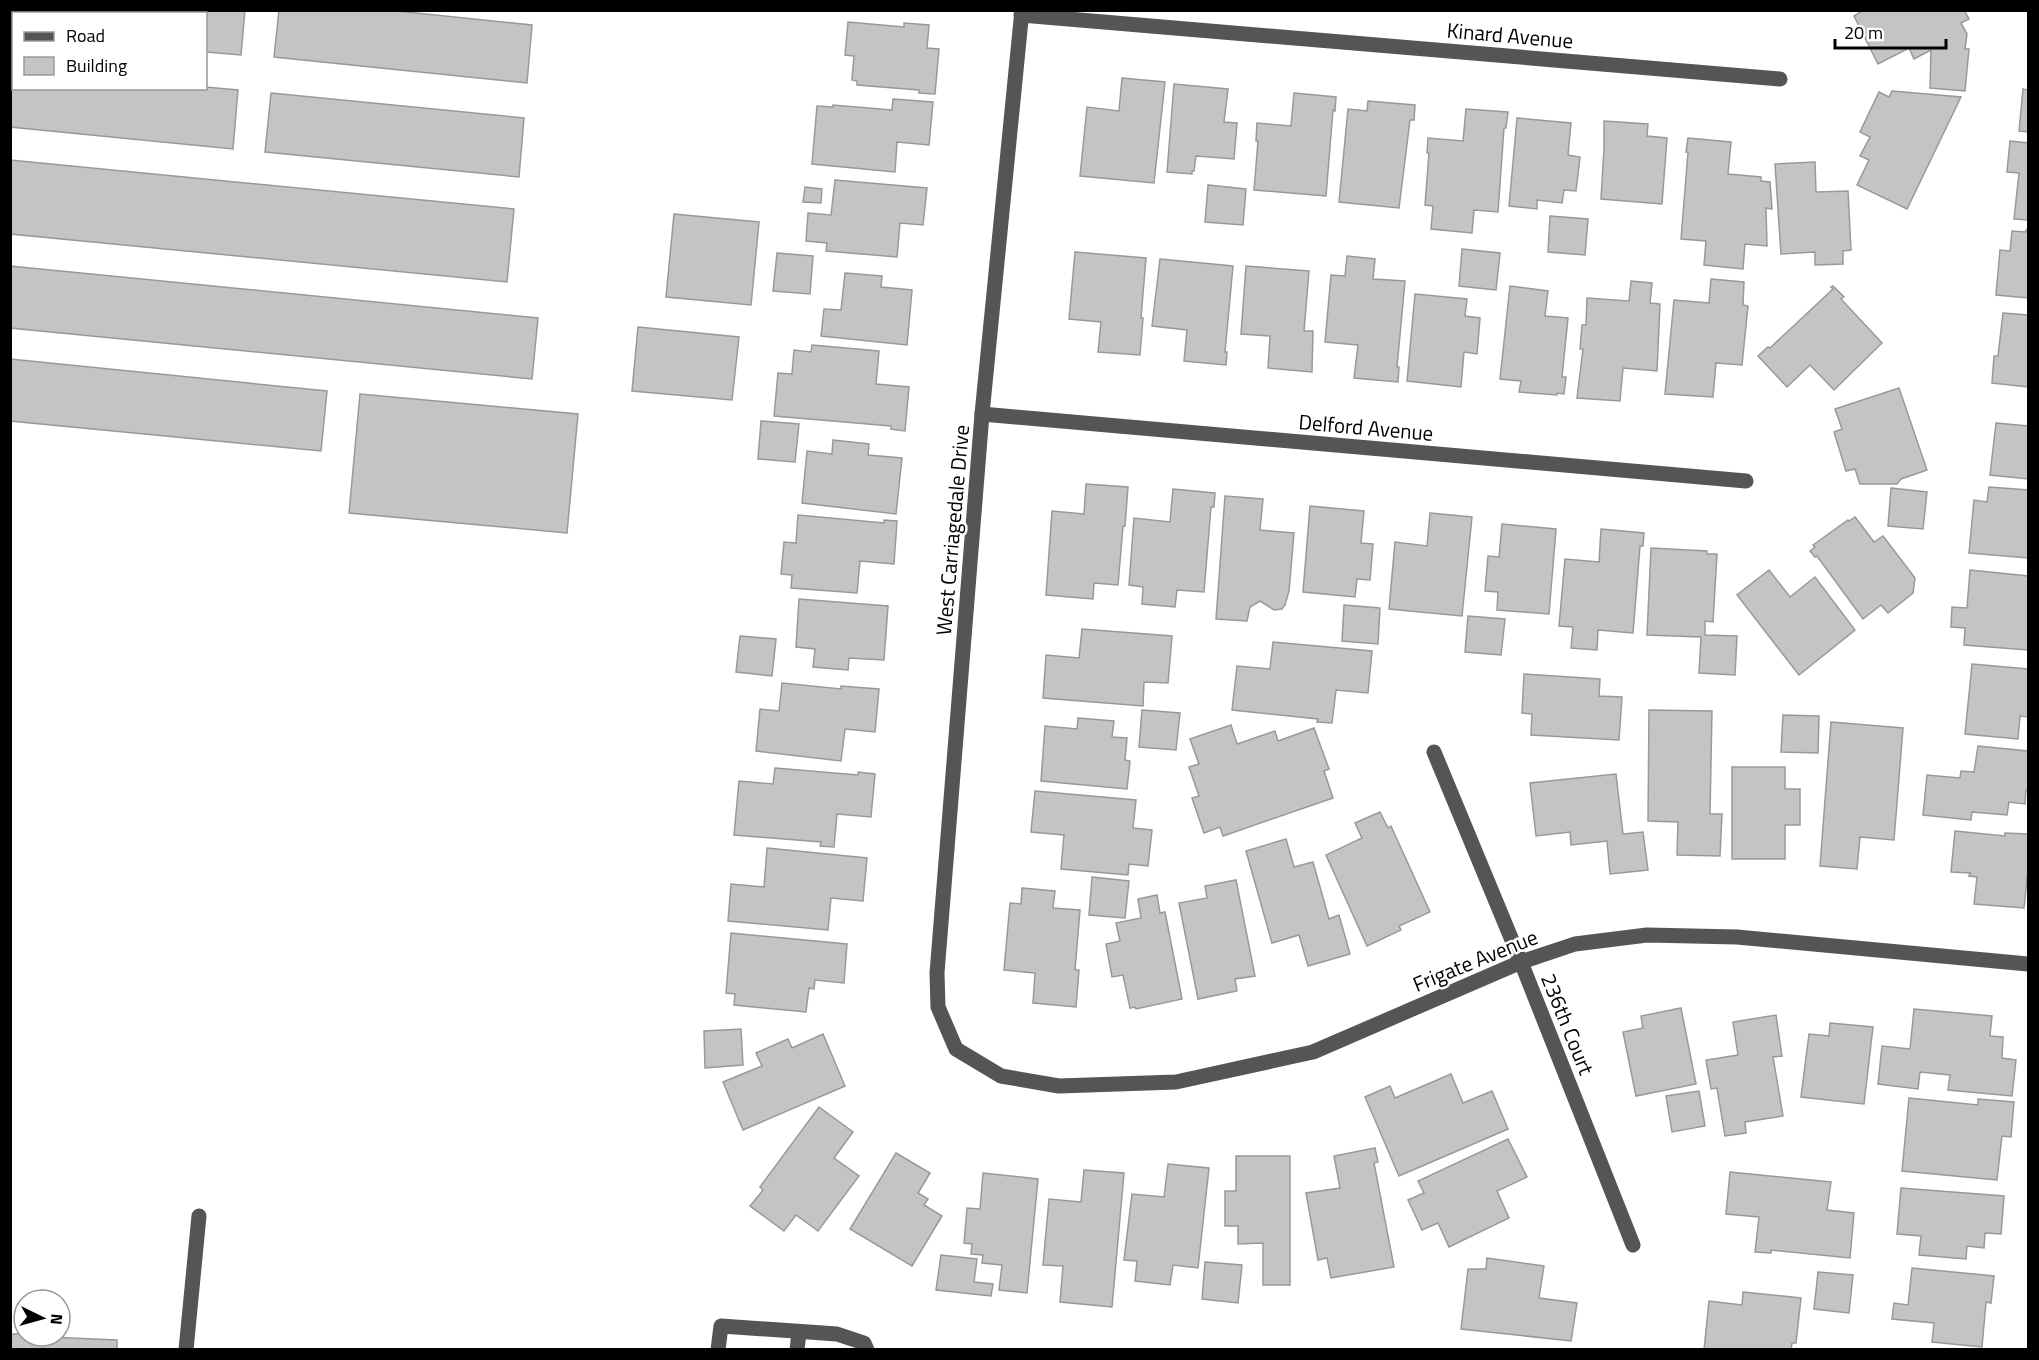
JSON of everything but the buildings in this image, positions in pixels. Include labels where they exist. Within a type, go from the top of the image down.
[{"type":"street","name":"Kinard Avenue","points":[[1022,13],[1780,79]]},
{"type":"street","name":"West Carriagedale Drive","points":[[956,1049],[938,1007],[937,973],[982,414],[1022,13]]},
{"type":"street","name":"Delford Avenue","points":[[982,414],[1746,481]]},
{"type":"street","name":"236th Court","points":[[1434,752],[1521,962],[1633,1245]]},
{"type":"street","name":"Frigate Avenue","points":[[956,1049],[1001,1076],[1059,1086],[1176,1082],[1313,1052],[1521,962],[1575,944],[1647,935],[1737,938],[2028,964]]},
{"type":"street","points":[[186,1350],[199,1216]]},
{"type":"street","points":[[718,1350],[720,1326],[837,1335],[864,1343],[867,1350]]},
{"type":"street","points":[[797,1350],[799,1332]]}]
